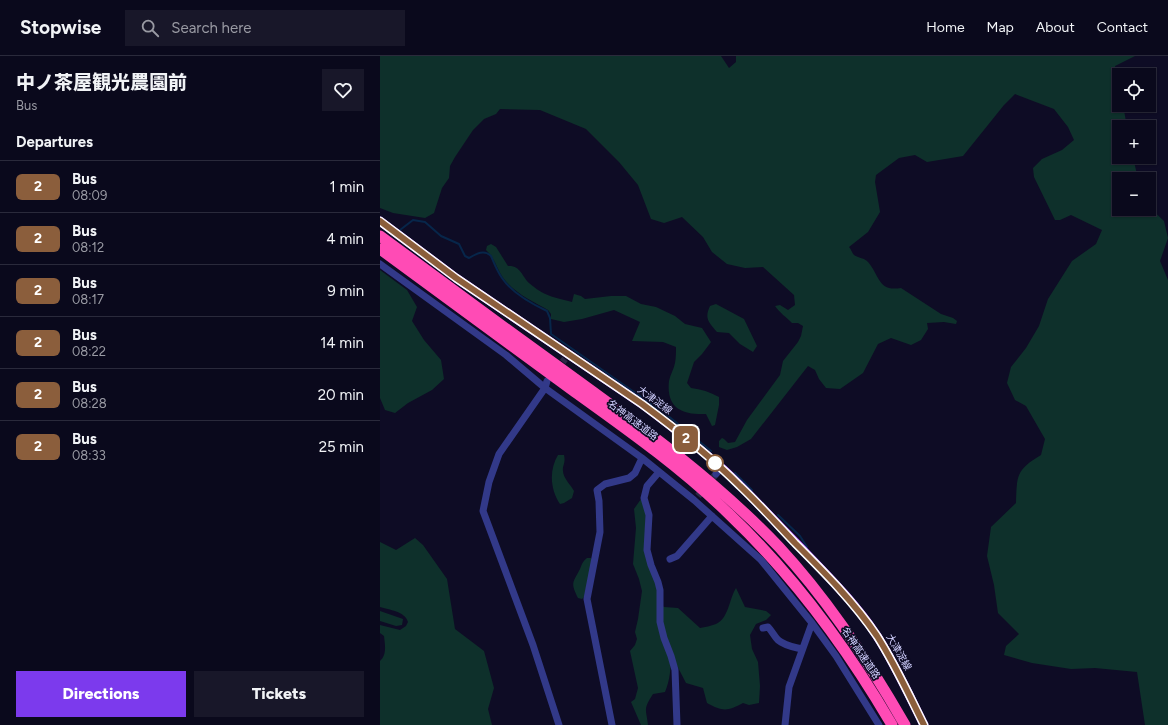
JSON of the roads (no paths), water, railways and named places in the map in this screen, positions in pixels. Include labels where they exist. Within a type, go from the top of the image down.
[{"type":"highway","name":"名神高速道路","points":[[380,236],[650,434],[703,476],[737,506],[779,548],[824,601],[860,651],[905,725]]},
{"type":"highway","name":"名神高速道路","points":[[380,249],[628,430],[674,465],[729,513],[769,555],[814,608],[851,658],[892,725]]},
{"type":"main road","name":"大津淀線","points":[[380,221],[456,278],[566,356],[659,417],[762,508],[850,601],[876,636],[898,672],[924,725]]},
{"type":"street","points":[[380,264],[546,384],[659,472],[696,498],[712,516],[761,560],[812,623],[836,656],[879,725]]},
{"type":"street","points":[[546,384],[498,454],[489,482],[483,511],[533,646],[559,725]]},
{"type":"street","points":[[612,725],[587,599],[600,532],[599,501],[597,490],[605,484],[629,478],[634,473],[642,458]]},
{"type":"street","points":[[659,472],[647,486],[644,498],[649,515],[647,550],[660,590],[660,622],[675,670],[677,725]]},
{"type":"street","points":[[670,559],[677,556],[712,516]]},
{"type":"street","points":[[785,725],[789,687],[812,623]]},
{"type":"street","points":[[763,628],[768,627],[784,645],[802,650]]},
{"type":"waterway","points":[[400,230],[413,220],[425,222],[441,236],[459,244],[465,256],[469,258],[480,253],[486,253],[491,256],[500,275],[511,288],[529,301],[547,311],[550,318],[551,334],[667,415],[711,451]]},
{"type":"waterway","points":[[735,473],[752,490]]},
{"type":"waterway","points":[[778,515],[800,536],[807,547]]},
{"type":"tunnel","points":[[556,370],[565,359]]},
{"type":"tunnel","points":[[698,496],[716,474]]}]
